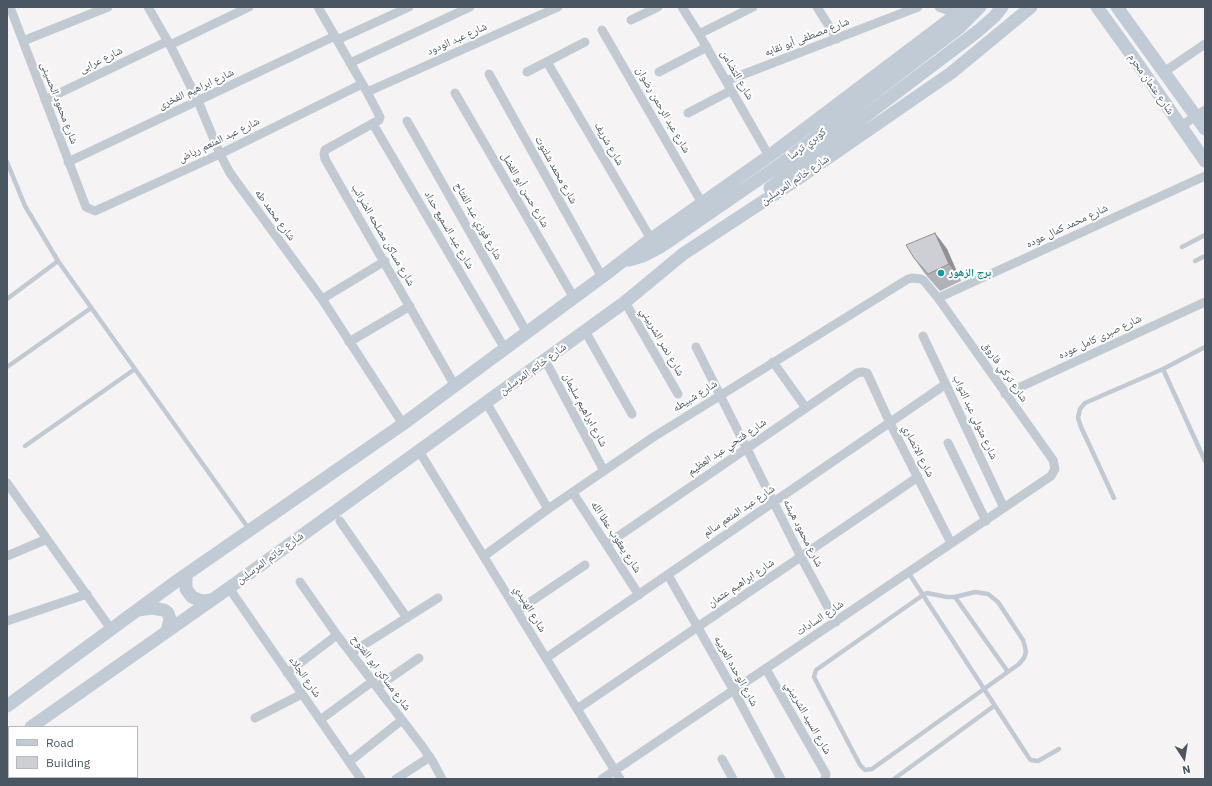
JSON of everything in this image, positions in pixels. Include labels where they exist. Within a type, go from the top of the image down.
[{"type":"main road","name":"كوبري ترسا","points":[[622,262],[643,256],[662,246],[781,164],[960,27],[980,7]]},
{"type":"main road","points":[[1014,20],[1020,7]]},
{"type":"main road","name":"شارع خاتم المرسلين","points":[[32,726],[229,588],[625,302],[682,254],[799,178],[950,73],[1031,7]]},
{"type":"main road","name":"شارع عثمان محرم","points":[[1097,7],[1205,161]]},
{"type":"main road","name":"شارع عثمان محرم","points":[[1116,7],[1164,72],[1200,113],[1205,129]]},
{"type":"main road","points":[[7,706],[111,628],[403,424],[574,298],[651,239],[769,156],[961,11]]},
{"type":"main road","name":"كوبري ترسا","points":[[682,254],[734,213],[978,31],[998,12]]},
{"type":"main road","points":[[186,575],[186,589],[192,597],[202,601],[212,600]]},
{"type":"main road","points":[[135,611],[152,608],[164,610],[168,613],[170,618],[167,631]]},
{"type":"street","name":"شارع محمود الحسينى","points":[[10,7],[86,207]]},
{"type":"street","points":[[23,41],[108,7]]},
{"type":"street","name":"شارع محمد طه","points":[[148,7],[169,43],[198,101],[220,154],[230,173],[322,299],[403,424]]},
{"type":"street","name":"شارع عرابى","points":[[45,100],[249,7]]},
{"type":"street","name":"شارع عبد السميع حداد","points":[[318,7],[365,88],[379,116],[376,122],[505,349]]},
{"type":"street","name":"شارع ابراهيم الفخرى","points":[[68,162],[336,38],[409,7]]},
{"type":"street","points":[[350,63],[470,7]]},
{"type":"street","name":"شارع عبد الودود","points":[[365,88],[558,7]]},
{"type":"street","points":[[631,20],[658,7]]},
{"type":"street","name":"شارع التضامن","points":[[682,7],[707,47],[769,156]]},
{"type":"street","points":[[699,34],[753,7]]},
{"type":"street","points":[[817,7],[837,39]]},
{"type":"street","name":"شارع مصطفى أبو نقابه","points":[[726,80],[918,7]]},
{"type":"street","points":[[939,7],[961,11]]},
{"type":"street","name":"شارع عبد الرحمن رضوان","points":[[602,30],[702,203]]},
{"type":"street","points":[[528,72],[585,42]]},
{"type":"street","points":[[1164,72],[1205,44]]},
{"type":"street","points":[[659,72],[707,47]]},
{"type":"street","name":"شارع شريف","points":[[547,62],[651,239]]},
{"type":"street","name":"شارع محمد شلتوت","points":[[489,74],[602,277]]},
{"type":"street","name":"شارع عبد المنعم رياض","points":[[86,207],[95,211],[99,210],[365,88]]},
{"type":"street","points":[[688,113],[732,90]]},
{"type":"street","name":"شارع حسن أبو الفضل","points":[[455,93],[574,298]]},
{"type":"street","points":[[1181,126],[1200,113]]},
{"type":"street","name":"شارع فوزي عبد الفتاح","points":[[408,121],[527,333]]},
{"type":"street","name":"شارع مساكن مصلحه الضرائب","points":[[376,122],[325,150],[324,154],[455,386]]},
{"type":"street","name":"شارع محمد كمال عوده","points":[[938,298],[1205,176]]},
{"type":"street","points":[[322,299],[384,261]]},
{"type":"street","name":"شارع شبيطه","points":[[484,556],[548,509],[655,436],[908,279],[921,279],[926,285]]},
{"type":"street","name":"شارع تركي فاروق","points":[[926,285],[938,298],[1053,460],[1055,469],[1051,476]]},
{"type":"street","name":"شارع نصر الشربيني","points":[[625,302],[678,394]]},
{"type":"street","name":"شارع صبرى كامل عوده","points":[[1005,394],[1205,302]]},
{"type":"street","points":[[349,342],[410,306]]},
{"type":"street","points":[[585,331],[632,414]]},
{"type":"street","name":"شارع متولي عبد التواب","points":[[923,336],[1004,508]]},
{"type":"street","name":"شارع محمود هيشه","points":[[696,347],[773,502],[836,622]]},
{"type":"street","name":"شارع ابراهيم سليمان","points":[[545,360],[604,471]]},
{"type":"street","points":[[773,362],[806,408]]},
{"type":"street","name":"شارع فتحي عبد العظيم","points":[[606,544],[857,373],[862,372]]},
{"type":"street","name":"شارع الانصاري","points":[[862,372],[867,373],[890,423],[951,543]]},
{"type":"street","name":"شارع عبد المنعم سالم","points":[[546,658],[946,384]]},
{"type":"street","points":[[486,402],[548,509]]},
{"type":"street","points":[[948,443],[986,521]]},
{"type":"street","name":"شارع الهنيدي","points":[[419,450],[620,779]]},
{"type":"street","name":"شارع السادات","points":[[602,779],[1051,476]]},
{"type":"street","name":"شارع ابراهيم عثمان","points":[[577,709],[918,477]]},
{"type":"street","points":[[7,484],[11,497],[47,539],[111,628]]},
{"type":"street","name":"شارع يعقوب عطا الله","points":[[573,493],[639,595]]},
{"type":"street","points":[[340,521],[407,618]]},
{"type":"street","points":[[7,556],[47,539]]},
{"type":"street","points":[[517,610],[585,565]]},
{"type":"street","name":"شارع الوحده العربيه","points":[[668,575],[734,690],[781,779]]},
{"type":"street","name":"شارع مساكن ابو الفتوح","points":[[300,582],[337,635],[430,757],[442,779]]},
{"type":"street","name":"شارع الجلاء","points":[[229,588],[360,779]]},
{"type":"street","points":[[7,621],[87,594]]},
{"type":"street","points":[[352,653],[438,598]]},
{"type":"street","points":[[287,673],[337,635]]},
{"type":"street","points":[[320,720],[375,684],[420,658]]},
{"type":"street","name":"شارع السيد الشربيني","points":[[766,668],[826,774],[825,779]]},
{"type":"street","points":[[255,718],[302,694]]},
{"type":"street","points":[[349,762],[402,720]]},
{"type":"street","points":[[396,779],[430,757]]},
{"type":"street","points":[[722,759],[734,779]]},
{"type":"lane","points":[[7,162],[25,206],[58,261],[250,530]]},
{"type":"lane","points":[[1182,247],[1205,235]]},
{"type":"lane","points":[[1195,261],[1205,256]]},
{"type":"lane","points":[[7,299],[58,261]]},
{"type":"lane","points":[[7,367],[91,308]]},
{"type":"lane","points":[[1114,498],[1081,427],[1078,418],[1080,409],[1085,403],[1163,369],[1205,347]]},
{"type":"lane","points":[[25,446],[134,369]]},
{"type":"lane","points":[[1163,369],[1205,461]]},
{"type":"lane","points":[[908,572],[994,706],[1031,760],[1038,761],[1059,749]]},
{"type":"lane","points":[[975,592],[982,592],[988,594],[998,602],[1023,640],[1026,652],[1024,658],[1019,664],[872,769],[865,770],[862,768],[816,681],[814,673],[819,667],[923,595],[927,593],[955,597],[975,592]]},
{"type":"lane","points":[[955,597],[1008,672]]},
{"type":"lane","points":[[894,779],[994,706]]},
{"type":"building","points":[[935,233],[949,264],[928,274],[914,258],[906,245]]},
{"type":"place","name":"برج الزهور","points":[[941,273]]}]
